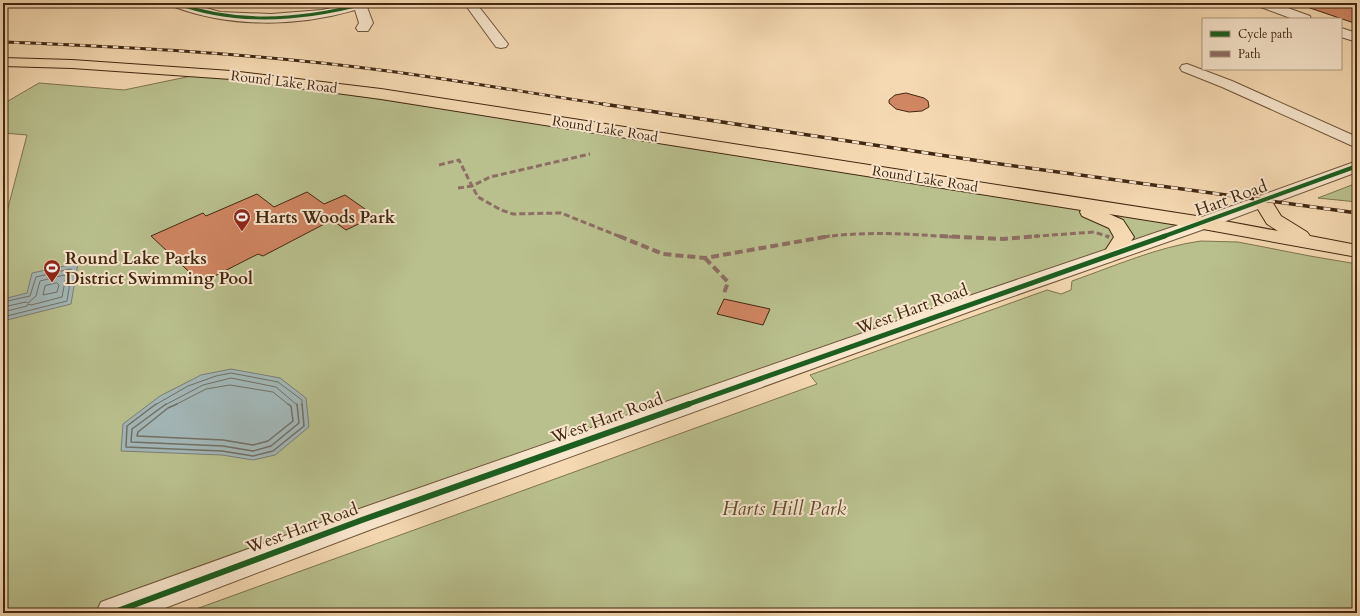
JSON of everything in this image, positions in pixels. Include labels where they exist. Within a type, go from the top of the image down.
[{"type":"main road","name":"Round Lake Road","points":[[3,62],[79,64],[231,75],[381,94],[1203,223],[1313,244],[1357,250]]},
{"type":"main road","points":[[1054,200],[1116,224],[1124,237],[1113,254]]},
{"type":"main road","points":[[1262,201],[1274,220],[1313,244]]},
{"type":"street","points":[[176,3],[188,9],[216,15],[243,18],[296,16],[363,4],[366,23],[363,28]]},
{"type":"street","points":[[470,3],[501,44]]},
{"type":"street","points":[[1262,3],[1302,18]]},
{"type":"street","points":[[1342,32],[1357,38]]},
{"type":"street","points":[[1187,68],[1244,91],[1357,143]]},
{"type":"street","name":"Hart Road","points":[[1113,254],[1203,223],[1357,166]]},
{"type":"street","name":"West Hart Road","points":[[112,613],[370,518],[969,303],[1113,254]]},
{"type":"green space","name":"Harts Woods Park","points":[[206,73],[1203,223],[109,613],[3,613],[3,227],[27,135],[3,133],[3,104],[39,83],[124,90]]},
{"type":"green space","points":[[1357,183],[1357,202],[1318,198]]},
{"type":"green space","name":"Harts Hill Park","points":[[1201,241],[1238,242],[1357,264],[1357,613],[185,613],[817,384],[810,375],[1047,290],[1061,294],[1071,290],[1072,281],[1152,252]]},
{"type":"water","name":"Round Lake Parks District Swimming Pool","points":[[78,263],[71,304],[3,321],[3,299],[27,293],[32,273]]},
{"type":"water","points":[[231,369],[280,378],[306,398],[309,427],[275,455],[253,460],[222,455],[121,451],[123,424],[160,396],[201,375]]},
{"type":"building","points":[[1321,3],[1357,3],[1357,24],[1342,18],[1307,7]]},
{"type":"building","points":[[906,93],[924,98],[928,101],[929,107],[922,111],[909,112],[896,109],[889,103],[889,100],[895,95]]},
{"type":"building","points":[[307,192],[324,204],[345,195],[375,216],[346,230],[332,220],[263,256],[258,254],[201,283],[151,236],[203,213],[206,216],[257,194],[274,207]]},
{"type":"building","points":[[724,299],[770,309],[763,325],[717,314]]},
{"type":"railway","points":[[3,42],[148,49],[292,60],[416,75],[609,105]]},
{"type":"railway","points":[[603,104],[993,163],[1357,213]]},
{"type":"marked path","points":[[439,165],[459,160],[472,186],[490,177],[590,154]]},
{"type":"marked path","points":[[458,188],[472,186],[478,197],[501,210],[513,214],[561,213],[663,254],[705,258],[797,241],[853,233],[897,233],[962,238],[1003,239],[1094,232],[1109,237]]},
{"type":"marked path","points":[[705,258],[728,282],[723,296]]},
{"type":"cycle path","points":[[176,3],[196,11],[220,16],[245,18],[297,17],[322,14],[367,3]]},
{"type":"cycle path","points":[[112,613],[362,520],[977,301],[1203,223],[1357,166]]},
{"type":"place","name":"Harts Woods Park","points":[[242,232]]},
{"type":"place","name":"Round Lake Parks District Swimming Pool","points":[[52,283]]}]
